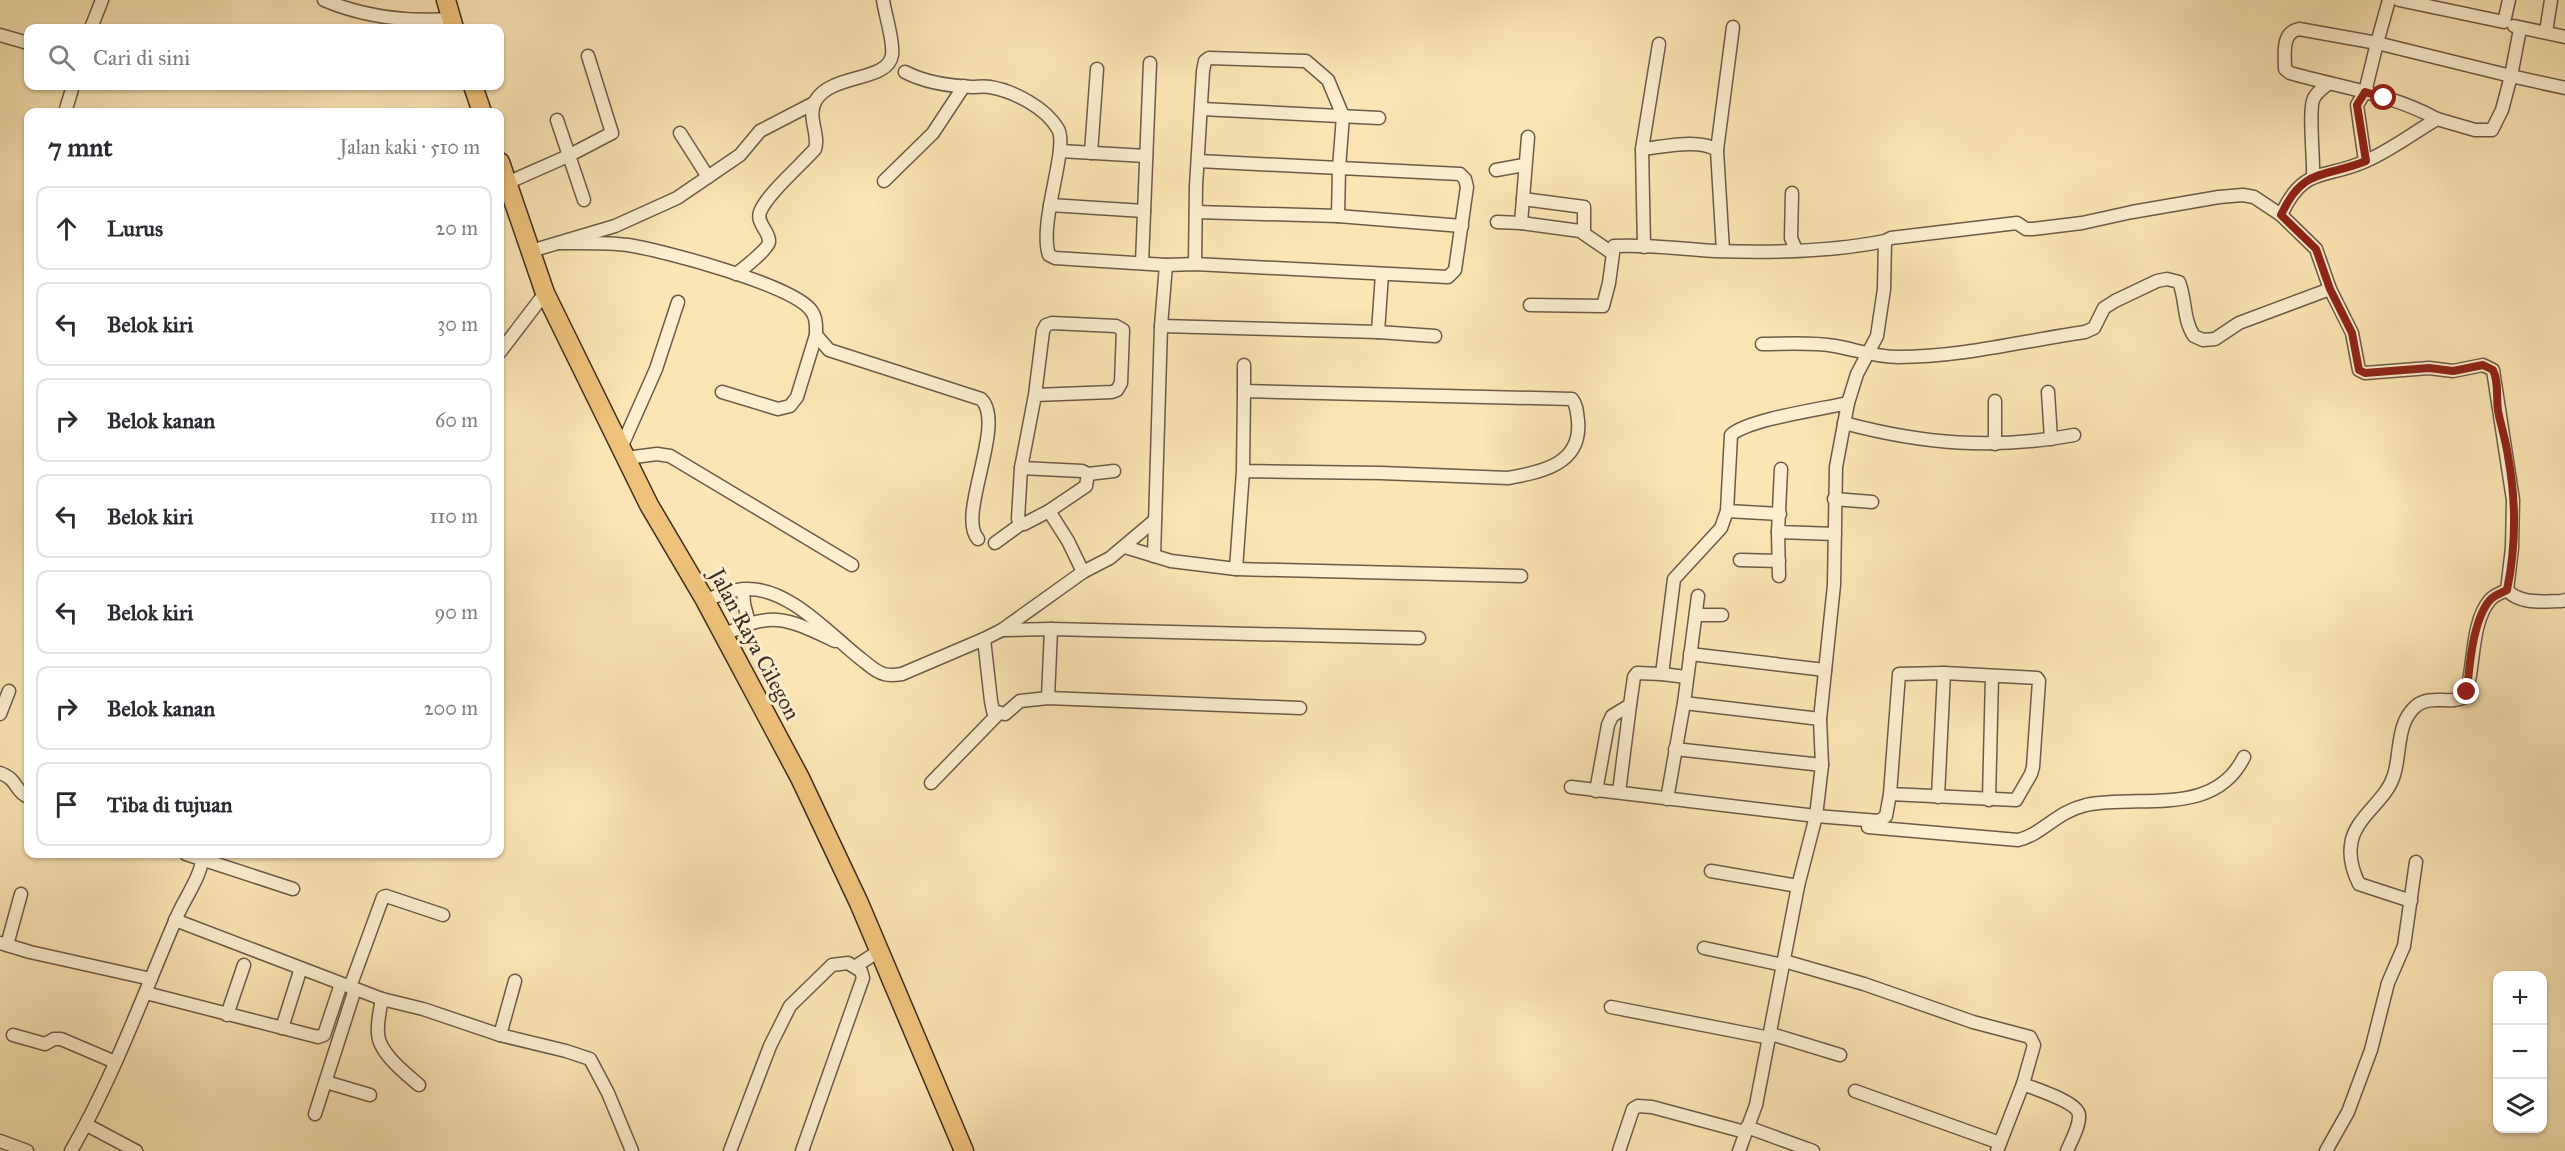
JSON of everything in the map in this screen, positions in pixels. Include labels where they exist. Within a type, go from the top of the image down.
[{"type":"highway","points":[[447,0],[453,24]]},
{"type":"highway","points":[[474,90],[481,108]]},
{"type":"highway","name":"Jalan Raya Cilegon","points":[[504,174],[545,293],[649,505],[705,600],[722,636],[800,778],[859,903],[964,1151]]},
{"type":"street","points":[[93,24],[102,0]]},
{"type":"street","points":[[324,0],[377,16],[453,24]]},
{"type":"street","points":[[736,274],[767,246],[769,238],[760,222],[759,213],[766,201],[815,149],[817,142],[812,115],[814,103],[821,93],[853,77],[877,73],[889,62],[891,45],[883,0]]},
{"type":"street","points":[[2366,161],[2357,105],[2365,92],[2389,0]]},
{"type":"street","points":[[2399,0],[2504,22],[2520,29],[2565,37]]},
{"type":"street","points":[[2504,22],[2509,0]]},
{"type":"street","points":[[2546,32],[2551,0]]},
{"type":"street","points":[[1723,251],[1717,150],[1733,27]]},
{"type":"street","points":[[2520,29],[2511,76],[2502,110],[2492,130],[2475,130],[2437,119],[2415,106],[2328,84],[2290,73],[2284,69],[2284,48],[2288,35],[2299,29],[2377,43],[2511,76],[2565,88]]},
{"type":"street","points":[[0,36],[24,42]]},
{"type":"street","points":[[1644,247],[1642,149],[1659,44]]},
{"type":"street","points":[[507,183],[568,156],[612,133],[588,56]]},
{"type":"street","points":[[1195,264],[1204,64],[1209,58],[1310,62],[1328,80],[1343,116],[1338,216]]},
{"type":"street","points":[[1142,263],[1150,63]]},
{"type":"street","points":[[1091,153],[1097,69]]},
{"type":"street","points":[[905,72],[920,80],[1002,90],[1039,109],[1053,121],[1060,132],[1060,151],[1050,205],[1046,247],[1049,255],[1055,258],[1382,274],[1451,276],[1455,270],[1467,187],[1465,179],[1460,174],[1198,161]]},
{"type":"street","points":[[2313,176],[2314,137],[2310,109],[2317,93],[2328,84]]},
{"type":"street","points":[[884,181],[933,133],[963,86]]},
{"type":"street","points":[[66,108],[72,90]]},
{"type":"street","points":[[531,251],[615,226],[677,198],[740,155],[760,131],[814,103]]},
{"type":"street","points":[[1202,109],[1379,118]]},
{"type":"street","points":[[2281,215],[2293,193],[2313,176],[2366,161],[2437,119]]},
{"type":"street","points":[[557,120],[584,200]]},
{"type":"street","points":[[680,133],[708,177]]},
{"type":"street","points":[[1521,223],[1528,137]]},
{"type":"street","points":[[1642,149],[1700,145],[1710,146],[1717,150]]},
{"type":"street","points":[[1060,151],[1146,156]]},
{"type":"street","points":[[1496,170],[1524,165]]},
{"type":"street","points":[[1792,193],[1791,238],[1796,250]]},
{"type":"street","points":[[1530,305],[1603,306],[1610,283],[1614,246],[1723,251],[1844,248],[1901,237],[2017,223],[2028,230],[2243,195],[2254,197],[2281,215],[2316,249],[2330,289],[2352,333],[2359,370],[2365,373],[2429,368],[2453,371],[2483,365],[2493,370],[2514,500],[2507,590]]},
{"type":"street","points":[[1523,199],[1584,207],[1584,233]]},
{"type":"street","points":[[1050,205],[1144,211]]},
{"type":"street","points":[[1196,212],[1338,216],[1462,226]]},
{"type":"street","points":[[1497,222],[1574,230],[1584,233],[1612,253]]},
{"type":"street","points":[[1738,1151],[1755,1105],[1771,1036],[1798,886],[1814,820],[1822,765],[1820,719],[1834,585],[1836,467],[1848,403],[1857,374],[1877,336],[1884,289],[1885,241]]},
{"type":"street","points":[[559,243],[630,246],[664,252],[736,274],[800,300],[812,311],[816,321],[816,335],[797,397],[790,406],[778,409],[722,392]]},
{"type":"street","points":[[1154,556],[1161,326],[1166,265]]},
{"type":"street","points":[[1378,332],[1382,274]]},
{"type":"street","points":[[1762,344],[1835,346],[1868,355],[1896,357],[1944,354],[2085,332],[2094,328],[2104,308],[2157,281],[2167,279],[2179,282],[2190,331],[2194,336],[2203,340],[2215,339],[2239,323],[2330,289]]},
{"type":"street","points":[[504,347],[545,293]]},
{"type":"street","points":[[678,302],[656,369],[623,453],[670,456],[852,566]]},
{"type":"street","points":[[1021,524],[1018,516],[1021,468],[1046,325],[1052,323],[1116,326],[1124,330],[1121,383],[1117,390],[1035,395]]},
{"type":"street","points":[[1161,326],[1378,332],[1435,336]]},
{"type":"street","points":[[816,335],[829,350],[972,395],[983,401],[988,414],[983,463],[972,521],[973,533],[978,539]]},
{"type":"street","points":[[1236,569],[1243,471],[1244,365]]},
{"type":"street","points":[[1243,471],[1508,478],[1544,470],[1563,459],[1575,450],[1579,435],[1576,404],[1572,399],[1244,391]]},
{"type":"street","points":[[2048,392],[2051,439]]},
{"type":"street","points":[[1995,401],[1995,444]]},
{"type":"street","points":[[1662,674],[1674,579],[1721,528],[1727,511],[1730,439],[1736,430],[1773,419],[1848,403]]},
{"type":"street","points":[[1844,423],[1915,440],[1954,444],[2032,443],[2074,435]]},
{"type":"street","points":[[1021,468],[1082,471],[1088,474],[1114,471]]},
{"type":"street","points":[[1779,576],[1778,532],[1781,469]]},
{"type":"street","points":[[995,543],[1021,524],[1049,511],[1086,486],[1088,474]]},
{"type":"street","points":[[1834,499],[1872,502]]},
{"type":"street","points":[[1049,511],[1068,541],[1083,572]]},
{"type":"street","points":[[1727,511],[1780,514]]},
{"type":"street","points":[[705,600],[743,589],[759,590],[782,597],[799,607],[877,671],[892,675],[914,670],[1002,630],[1083,572],[1110,558],[1155,520]]},
{"type":"street","points":[[1778,532],[1835,534]]},
{"type":"street","points":[[1125,547],[1171,561],[1236,569],[1521,576]]},
{"type":"street","points":[[1740,560],[1779,561]]},
{"type":"street","points":[[743,589],[749,623]]},
{"type":"street","points":[[2507,590],[2515,597],[2525,600],[2564,602]]},
{"type":"street","points":[[2411,901],[2359,885],[2352,865],[2351,843],[2359,825],[2389,787],[2394,776],[2403,726],[2415,707],[2427,700],[2460,700],[2465,697],[2473,646],[2482,617],[2491,599],[2507,590]]},
{"type":"street","points":[[1667,799],[1684,703],[1698,596]]},
{"type":"street","points":[[1697,615],[1722,615]]},
{"type":"street","points":[[722,636],[765,618],[786,620],[846,647]]},
{"type":"street","points":[[1002,630],[1051,629],[1419,638]]},
{"type":"street","points":[[1048,698],[1051,629]]},
{"type":"street","points":[[984,639],[993,711],[999,713],[1005,714],[1020,701],[1048,698],[1300,708]]},
{"type":"street","points":[[1690,654],[1825,670]]},
{"type":"street","points":[[1619,792],[1634,677],[1637,673],[1686,677]]},
{"type":"street","points":[[1814,820],[1873,822],[1884,819],[1890,794],[1898,675],[1901,673],[2034,676],[2039,681],[2031,774],[2016,800],[1890,794]]},
{"type":"street","points":[[1938,797],[1944,673]]},
{"type":"street","points":[[1989,800],[1992,676]]},
{"type":"street","points":[[0,714],[9,691]]},
{"type":"street","points":[[1684,703],[1820,719]]},
{"type":"street","points":[[1596,791],[1610,720],[1612,716],[1630,705]]},
{"type":"street","points":[[931,783],[999,713]]},
{"type":"street","points":[[1675,749],[1822,765]]},
{"type":"street","points":[[1571,787],[1814,820],[2018,840],[2031,837],[2054,818],[2087,805],[2159,801],[2203,794],[2228,782],[2244,757]]},
{"type":"street","points":[[0,773],[15,780],[24,796]]},
{"type":"street","points":[[71,1151],[87,1125],[146,993],[202,858]]},
{"type":"street","points":[[208,858],[293,889]]},
{"type":"street","points":[[2326,1151],[2348,1112],[2371,1050],[2388,983],[2404,946],[2416,862]]},
{"type":"street","points":[[1711,871],[1798,886]]},
{"type":"street","points":[[21,894],[4,944],[151,979]]},
{"type":"street","points":[[146,993],[312,1037],[324,1035],[348,987],[383,897],[386,896],[443,915]]},
{"type":"street","points":[[175,921],[382,999],[423,1009],[500,1035],[590,1059],[609,1093],[632,1151]]},
{"type":"street","points":[[1704,948],[1783,963],[1864,984],[1973,1022],[2030,1037],[2034,1045],[2023,1084],[1998,1147],[1855,1091]]},
{"type":"street","points":[[856,966],[879,951]]},
{"type":"street","points":[[730,1151],[770,1046],[790,1006],[832,965],[848,963],[856,966],[863,978],[802,1151]]},
{"type":"street","points":[[227,1015],[244,965]]},
{"type":"street","points":[[282,1028],[300,972]]},
{"type":"street","points":[[500,1035],[515,981]]},
{"type":"street","points":[[315,1114],[326,1082],[348,987]]},
{"type":"street","points":[[382,999],[377,1034],[397,1066],[418,1085]]},
{"type":"street","points":[[1611,1007],[1771,1036],[1840,1055]]},
{"type":"street","points":[[13,1035],[45,1044],[54,1039],[61,1039],[115,1062]]},
{"type":"street","points":[[326,1082],[369,1095]]},
{"type":"street","points":[[2023,1084],[2070,1104],[2078,1111],[2079,1117],[2067,1151]]},
{"type":"street","points":[[1619,1151],[1633,1109],[1638,1106],[1653,1107],[1746,1129],[1813,1151]]},
{"type":"street","points":[[87,1125],[136,1151]]},
{"type":"street","points":[[0,1141],[27,1151]]},
{"type":"route","points":[[2384,98],[2365,92],[2357,105],[2366,161],[2313,176],[2293,193],[2281,215],[2316,249],[2330,289],[2347,318],[2359,370],[2365,373],[2429,368],[2453,371],[2483,365],[2493,370],[2496,376],[2498,410],[2509,457],[2514,500],[2512,548],[2507,590],[2491,599],[2482,617],[2473,646],[2467,692]]}]
